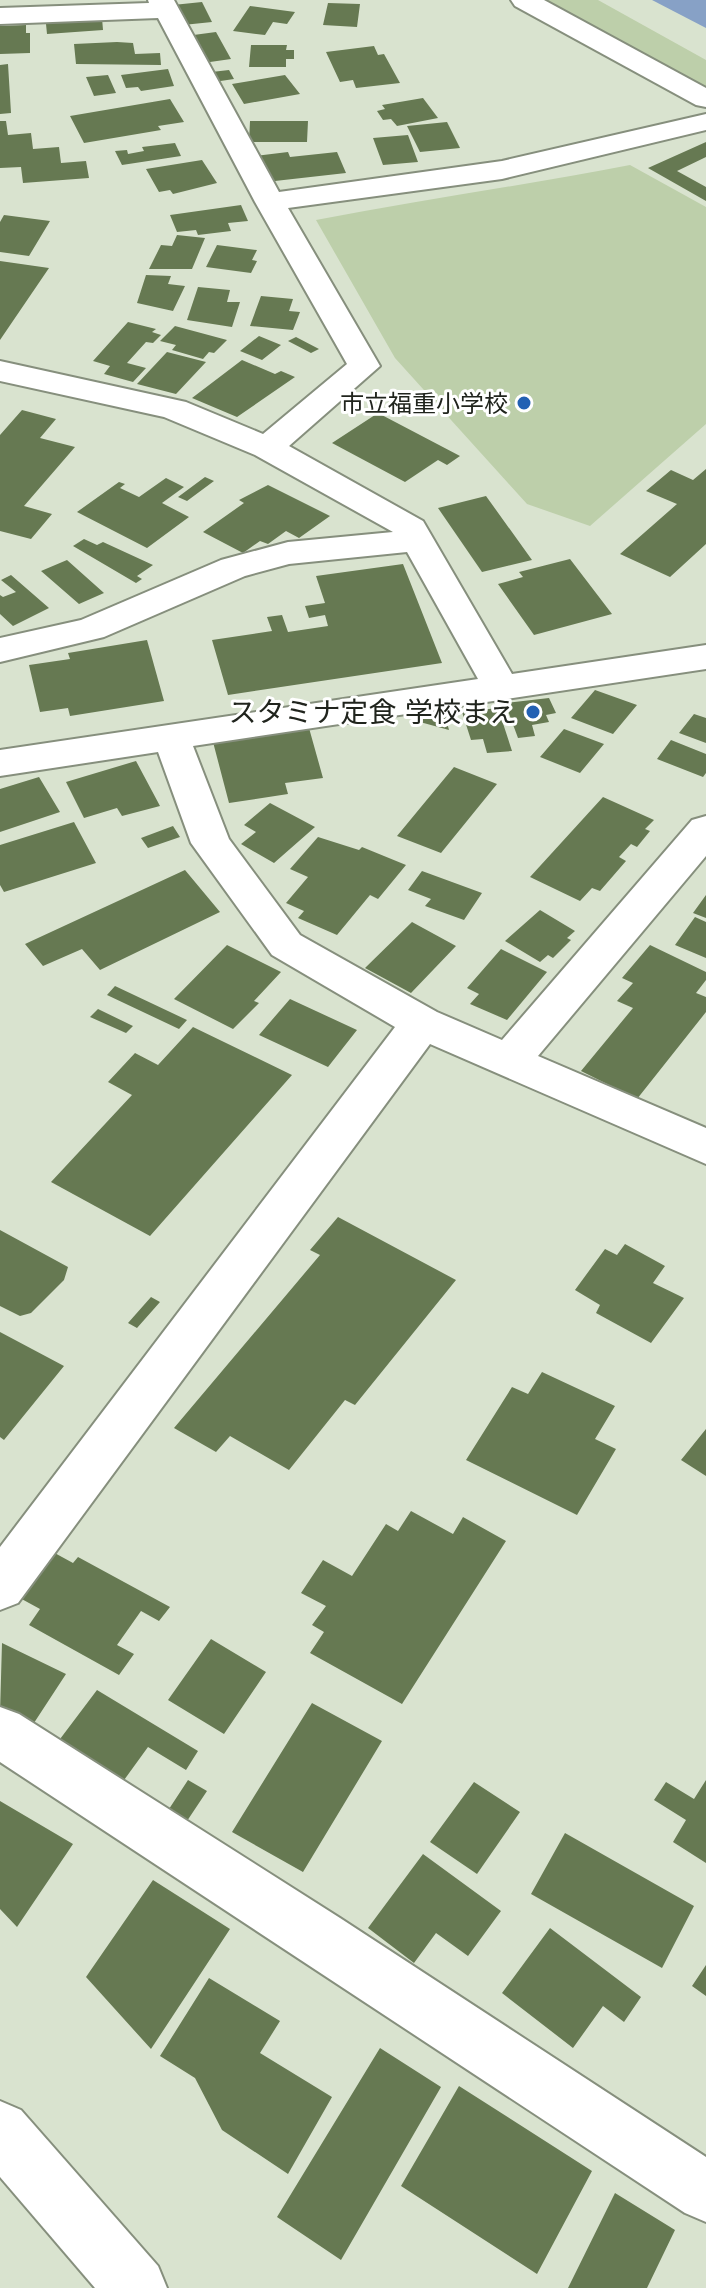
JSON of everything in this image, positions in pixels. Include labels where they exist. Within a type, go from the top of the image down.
[{"type":"street","points":[[524,0],[706,99]]},
{"type":"street","points":[[0,16],[163,5],[364,366],[267,448]]},
{"type":"street","points":[[270,202],[502,170],[706,122]]},
{"type":"street","points":[[0,371],[174,409],[267,448],[411,528],[491,690]]},
{"type":"street","points":[[0,650],[91,629],[233,568],[288,553],[417,540]]},
{"type":"street","points":[[0,763],[706,657]]},
{"type":"street","points":[[171,737],[211,843],[286,945],[422,1023],[706,1147]]},
{"type":"street","points":[[509,1061],[706,830]]},
{"type":"street","points":[[0,1587],[422,1023]]},
{"type":"street","points":[[0,1732],[706,2192]]},
{"type":"street","points":[[0,2131],[136,2288]]},
{"type":"green space","points":[[544,0],[598,0],[706,60],[706,89]]},
{"type":"green space","points":[[630,165],[706,207],[706,424],[590,526],[527,504],[395,358],[316,220]]},
{"type":"water","points":[[652,0],[706,0],[706,28]]},
{"type":"building","points":[[202,2],[212,22],[183,25],[173,5]]},
{"type":"building","points":[[328,3],[360,4],[357,27],[323,25]]},
{"type":"building","points":[[250,6],[295,12],[287,24],[273,22],[265,35],[233,31]]},
{"type":"building","points":[[102,18],[103,30],[47,34],[46,24],[52,20]]},
{"type":"building","points":[[26,25],[26,33],[30,33],[30,53],[0,54],[0,26]]},
{"type":"building","points":[[216,32],[231,59],[203,63],[186,36]]},
{"type":"building","points":[[133,43],[135,54],[160,53],[161,65],[76,64],[74,44]]},
{"type":"building","points":[[251,45],[287,45],[286,50],[294,50],[294,59],[286,59],[286,67],[249,67]]},
{"type":"building","points":[[374,46],[378,55],[384,54],[400,83],[356,88],[353,80],[340,82],[326,52]]},
{"type":"building","points":[[8,64],[11,113],[0,114],[0,65]]},
{"type":"building","points":[[168,69],[174,86],[141,91],[138,87],[126,88],[121,75]]},
{"type":"building","points":[[229,70],[234,79],[207,83],[203,73]]},
{"type":"building","points":[[108,75],[116,93],[94,96],[86,77]]},
{"type":"building","points":[[285,75],[300,94],[244,104],[232,84]]},
{"type":"building","points":[[423,98],[438,118],[397,126],[391,119],[383,120],[377,111],[385,109],[382,105]]},
{"type":"building","points":[[170,99],[184,122],[158,126],[161,130],[84,143],[70,116]]},
{"type":"building","points":[[0,121],[6,121],[8,135],[31,133],[33,149],[59,147],[61,163],[86,161],[89,178],[23,183],[21,167],[0,168]]},
{"type":"building","points":[[250,121],[308,121],[307,142],[249,142]]},
{"type":"building","points":[[447,122],[460,148],[420,152],[407,126]]},
{"type":"building","points":[[408,135],[418,162],[383,165],[373,138]]},
{"type":"building","points":[[706,142],[706,157],[677,171],[706,187],[706,201],[648,168]]},
{"type":"building","points":[[175,143],[181,156],[122,165],[115,151],[127,150],[128,154],[144,151],[142,147]]},
{"type":"building","points":[[288,152],[290,157],[337,152],[346,173],[266,182],[255,156]]},
{"type":"building","points":[[202,160],[217,183],[173,194],[170,190],[159,192],[146,169]]},
{"type":"building","points":[[241,205],[248,221],[228,223],[231,231],[198,235],[196,230],[177,232],[170,215]]},
{"type":"building","points":[[4,215],[50,221],[29,256],[0,252],[0,222]]},
{"type":"building","points":[[177,235],[205,238],[192,269],[149,269],[161,245],[172,246]]},
{"type":"building","points":[[217,245],[257,250],[252,260],[257,261],[251,273],[206,267]]},
{"type":"building","points":[[0,261],[49,268],[0,340]]},
{"type":"building","points":[[146,275],[171,276],[168,284],[185,286],[173,311],[137,303]]},
{"type":"building","points":[[198,287],[230,290],[227,302],[240,302],[232,327],[187,320]]},
{"type":"building","points":[[261,296],[293,299],[289,311],[300,312],[293,330],[250,326]]},
{"type":"building","points":[[128,322],[156,329],[152,332],[161,335],[153,343],[146,342],[127,363],[146,368],[133,382],[104,374],[110,366],[93,361]]},
{"type":"building","points":[[175,326],[227,340],[203,359],[172,350],[176,345],[160,341]]},
{"type":"building","points":[[259,336],[281,345],[262,360],[240,351]]},
{"type":"building","points":[[296,337],[319,349],[311,353],[288,341]]},
{"type":"building","points":[[167,352],[206,362],[176,394],[137,384]]},
{"type":"building","points":[[242,360],[275,374],[281,371],[295,377],[237,417],[192,398]]},
{"type":"building","points":[[22,410],[56,419],[40,438],[75,447],[24,506],[52,514],[31,539],[0,531],[0,435]]},
{"type":"building","points":[[378,413],[460,456],[447,465],[438,460],[405,482],[332,443]]},
{"type":"building","points":[[706,469],[706,544],[670,577],[620,554],[677,504],[646,491],[671,470],[693,480]]},
{"type":"building","points":[[205,477],[214,481],[187,501],[178,497]]},
{"type":"building","points":[[166,478],[184,487],[162,503],[189,517],[147,548],[77,512],[119,482],[125,484],[120,488],[139,497]]},
{"type":"building","points":[[268,485],[330,516],[299,538],[286,531],[268,544],[260,541],[243,553],[203,532],[244,503],[239,500]]},
{"type":"building","points":[[486,496],[532,560],[482,572],[438,508]]},
{"type":"building","points":[[84,539],[97,545],[103,542],[153,565],[137,576],[142,579],[136,583],[73,546]]},
{"type":"building","points":[[570,559],[612,614],[534,635],[498,584],[523,577],[519,572]]},
{"type":"building","points":[[67,560],[104,593],[79,604],[41,571]]},
{"type":"building","points":[[403,564],[442,663],[228,695],[212,640],[272,631],[267,617],[282,615],[288,632],[328,626],[325,615],[309,618],[305,606],[325,603],[316,576]]},
{"type":"building","points":[[11,575],[49,608],[13,626],[0,614],[0,595],[3,597],[16,592],[1,580]]},
{"type":"building","points":[[147,640],[164,701],[70,716],[68,708],[40,712],[29,665],[70,659],[68,653]]},
{"type":"building","points":[[595,690],[637,705],[613,734],[571,718]]},
{"type":"building","points":[[549,698],[556,713],[546,715],[549,722],[532,725],[535,736],[518,738],[505,703]]},
{"type":"building","points":[[498,708],[512,751],[487,753],[483,739],[471,740],[462,712]]},
{"type":"building","points":[[694,714],[706,718],[706,743],[679,733]]},
{"type":"building","points":[[445,715],[449,730],[420,722],[422,717]]},
{"type":"building","points":[[309,728],[323,778],[285,783],[288,794],[229,803],[213,742]]},
{"type":"building","points":[[564,729],[604,744],[580,773],[540,757]]},
{"type":"building","points":[[671,740],[706,754],[706,773],[703,777],[657,759]]},
{"type":"building","points":[[136,761],[160,806],[122,816],[117,808],[84,818],[66,782]]},
{"type":"building","points":[[454,767],[497,784],[441,853],[397,836]]},
{"type":"building","points":[[39,777],[60,812],[0,832],[0,789]]},
{"type":"building","points":[[603,797],[654,820],[645,829],[650,831],[637,847],[631,844],[619,857],[626,861],[600,891],[592,888],[580,901],[530,877]]},
{"type":"building","points":[[270,803],[315,827],[274,863],[241,844],[256,832],[244,825]]},
{"type":"building","points":[[74,822],[96,863],[4,892],[0,885],[0,845]]},
{"type":"building","points":[[173,826],[180,837],[148,848],[141,838]]},
{"type":"building","points":[[318,837],[359,850],[362,847],[406,865],[378,899],[370,895],[337,935],[298,918],[304,911],[286,903],[308,877],[290,869]]},
{"type":"building","points":[[185,870],[220,912],[100,970],[82,949],[43,966],[25,944]]},
{"type":"building","points":[[422,871],[482,893],[464,920],[425,906],[431,899],[408,890]]},
{"type":"building","points":[[706,895],[706,918],[693,913]]},
{"type":"building","points":[[540,910],[575,931],[567,938],[571,940],[553,958],[548,955],[540,962],[505,941]]},
{"type":"building","points":[[695,917],[706,922],[706,958],[675,945]]},
{"type":"building","points":[[412,922],[456,946],[411,993],[365,968]]},
{"type":"building","points":[[227,945],[281,972],[254,1001],[259,1003],[233,1029],[174,999]]},
{"type":"building","points":[[650,945],[706,972],[706,980],[696,993],[706,997],[706,1012],[637,1099],[581,1071],[633,1008],[617,1001],[633,983],[622,978]]},
{"type":"building","points":[[501,949],[547,972],[507,1020],[470,1004],[479,994],[467,988]]},
{"type":"building","points":[[115,986],[187,1020],[179,1029],[107,995]]},
{"type":"building","points":[[290,999],[357,1030],[328,1067],[259,1035]]},
{"type":"building","points":[[98,1009],[133,1026],[126,1033],[90,1017]]},
{"type":"building","points":[[193,1027],[292,1075],[150,1236],[51,1182],[132,1095],[108,1082],[135,1053],[158,1065]]},
{"type":"building","points":[[338,1217],[456,1280],[355,1405],[345,1400],[289,1470],[230,1436],[216,1452],[174,1428],[320,1255],[310,1250]]},
{"type":"building","points":[[0,1230],[68,1267],[64,1280],[31,1313],[20,1316],[0,1306]]},
{"type":"building","points":[[625,1244],[665,1266],[653,1283],[684,1298],[651,1343],[596,1313],[600,1305],[575,1290],[605,1249],[617,1255]]},
{"type":"building","points":[[151,1297],[160,1302],[137,1328],[128,1323]]},
{"type":"building","points":[[0,1332],[64,1366],[4,1440],[0,1437]]},
{"type":"building","points":[[542,1372],[615,1406],[595,1439],[616,1449],[577,1515],[466,1460],[512,1387],[528,1394]]},
{"type":"building","points":[[706,1429],[706,1476],[681,1460]]},
{"type":"building","points":[[411,1511],[453,1534],[463,1517],[506,1541],[402,1704],[310,1653],[324,1632],[312,1625],[326,1606],[301,1593],[323,1560],[352,1576],[386,1524],[398,1531]]},
{"type":"building","points":[[51,1551],[73,1563],[78,1557],[170,1607],[159,1621],[141,1611],[117,1645],[134,1654],[119,1675],[29,1625],[40,1609],[18,1597]]},
{"type":"building","points":[[211,1639],[266,1672],[224,1734],[168,1700]]},
{"type":"building","points":[[2,1643],[66,1674],[30,1729],[0,1713]]},
{"type":"building","points":[[97,1690],[198,1751],[186,1770],[148,1747],[119,1787],[54,1747]]},
{"type":"building","points":[[312,1703],[382,1741],[303,1872],[232,1832]]},
{"type":"building","points":[[188,1780],[207,1791],[187,1821],[169,1809]]},
{"type":"building","points":[[706,1780],[706,1863],[673,1842],[686,1820],[654,1800],[666,1782],[694,1799]]},
{"type":"building","points":[[474,1782],[520,1812],[477,1874],[430,1842]]},
{"type":"building","points":[[0,1801],[73,1844],[17,1927],[0,1909]]},
{"type":"building","points":[[565,1833],[694,1906],[662,1968],[531,1894]]},
{"type":"building","points":[[423,1854],[501,1911],[468,1956],[436,1933],[414,1963],[368,1928]]},
{"type":"building","points":[[153,1880],[230,1929],[151,2049],[86,1977]]},
{"type":"building","points":[[550,1928],[641,1997],[624,2022],[603,2006],[573,2048],[502,1993]]},
{"type":"building","points":[[706,1965],[706,1996],[692,1986]]},
{"type":"building","points":[[209,1978],[280,2021],[260,2053],[332,2097],[288,2174],[222,2130],[195,2078],[160,2056]]},
{"type":"building","points":[[380,2048],[441,2087],[341,2260],[277,2217]]},
{"type":"building","points":[[459,2086],[592,2171],[537,2274],[401,2186]]},
{"type":"building","points":[[615,2193],[675,2230],[647,2288],[568,2288]]},
{"type":"place","name":"市立福重小学校","points":[[524,403]]},
{"type":"place","name":"スタミナ定食 学校まえ","points":[[533,712]]}]
